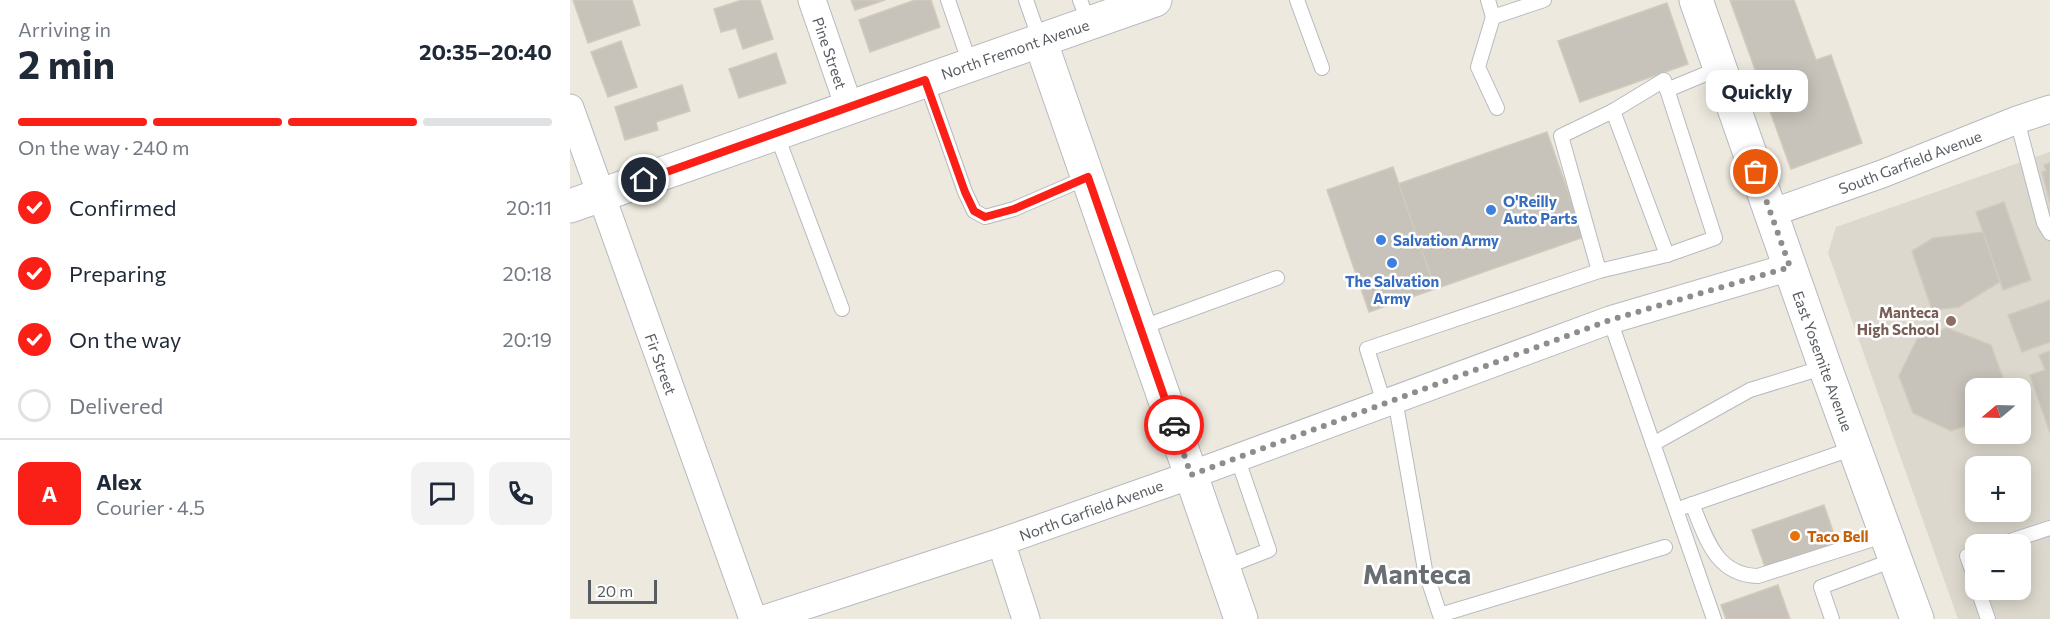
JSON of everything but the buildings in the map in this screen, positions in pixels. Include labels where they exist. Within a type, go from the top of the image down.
[{"type":"street","name":"Pine Street","points":[[812,0],[849,107]]},
{"type":"street","name":"North Fremont Avenue","points":[[570,206],[1040,40],[1085,11],[1155,0]]},
{"type":"street","name":"East Yosemite Avenue","points":[[1696,0],[1825,367],[1917,619]]},
{"type":"street","points":[[1040,40],[1241,619]]},
{"type":"street","name":"Fir Street","points":[[570,108],[753,619]]},
{"type":"street","name":"South Garfield Avenue","points":[[1771,213],[1882,174],[2050,109]]},
{"type":"street","name":"North Garfield Avenue","points":[[764,619],[1001,542],[1191,475],[1610,320],[1790,267]]},
{"type":"street","points":[[1001,542],[1026,619]]},
{"type":"lane","points":[[948,0],[970,64]]},
{"type":"lane","points":[[1026,0],[1040,40]]},
{"type":"lane","points":[[1297,0],[1322,68]]},
{"type":"lane","points":[[1488,0],[1493,17],[1478,67],[1497,108]]},
{"type":"lane","points":[[1493,17],[1544,0]]},
{"type":"lane","points":[[1667,90],[1720,68]]},
{"type":"lane","points":[[925,80],[974,211],[985,217],[1014,209],[1088,177]]},
{"type":"lane","points":[[1599,271],[1561,136],[1613,111],[1664,80],[1715,238],[1667,255],[1599,271],[1367,349],[1389,401],[1425,570],[1440,615],[1665,547]]},
{"type":"lane","points":[[1613,111],[1667,255]]},
{"type":"lane","points":[[2018,120],[2044,223],[2050,233]]},
{"type":"lane","points":[[776,133],[842,309]]},
{"type":"lane","points":[[1140,328],[1277,278]]},
{"type":"lane","points":[[1610,320],[1714,619]]},
{"type":"lane","points":[[1653,444],[1750,390],[1825,367]]},
{"type":"lane","points":[[1676,509],[1854,448]]},
{"type":"lane","points":[[1223,568],[1269,550],[1237,457]]},
{"type":"lane","points":[[1692,504],[1711,550],[1731,570],[1745,576],[1758,576],[1891,547]]},
{"type":"lane","points":[[2031,534],[2050,528]]},
{"type":"lane","points":[[1832,619],[1821,587],[1891,547]]},
{"type":"lane","points":[[1981,600],[1988,619]]},
{"type":"shaded area","name":"Manteca High School","points":[[2050,152],[2050,619],[1958,619],[1828,253],[1836,227]]},
{"type":"way so far","points":[[1174,425],[1191,475],[1610,320],[1790,267],[1756,172]]},
{"type":"place","name":"Quickly","points":[[1756,172]]},
{"type":"place","name":"O'Reilly Auto Parts","points":[[1491,210]]},
{"type":"place","name":"Salvation Army","points":[[1381,240]]},
{"type":"place","name":"The Salvation Army","points":[[1392,263]]},
{"type":"place","name":"Manteca High School","points":[[1951,321]]},
{"type":"place","name":"Taco Bell","points":[[1795,536]]},
{"type":"district","name":"Manteca","points":[[1417,573]]},
{"type":"route","points":[[644,180],[925,80],[974,211],[985,217],[1014,209],[1088,177],[1174,425]]}]
